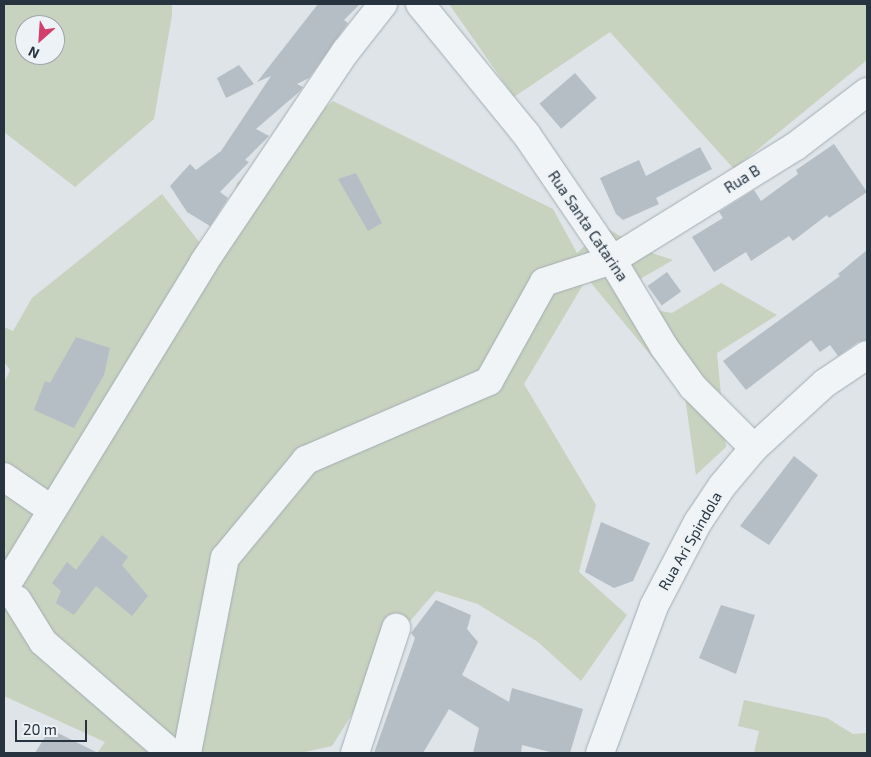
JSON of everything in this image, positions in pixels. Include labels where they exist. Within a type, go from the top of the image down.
[{"type":"street","points":[[172,753],[43,642],[10,595],[52,510],[204,262],[346,51],[383,4]]},
{"type":"street","name":"Rua Santa Catarina","points":[[420,4],[526,134],[612,260],[664,347],[692,387],[754,448]]},
{"type":"street","name":"Rua B","points":[[187,753],[225,558],[306,460],[489,381],[544,282],[612,260],[796,146],[867,92]]},
{"type":"street","name":"Rua Ari Spindola","points":[[600,753],[654,606],[698,522],[722,486],[754,448],[825,383],[867,355]]},
{"type":"street","points":[[4,478],[52,510]]},
{"type":"street","points":[[354,753],[396,628]]},
{"type":"green space","points":[[4,4],[172,4],[172,15],[154,119],[75,187],[4,132]]},
{"type":"green space","points":[[449,4],[867,4],[867,60],[734,169],[610,32],[514,97]]},
{"type":"green space","points":[[333,101],[553,209],[577,253],[605,227],[646,251],[673,260],[640,279],[655,310],[672,313],[721,283],[777,315],[717,353],[726,447],[696,475],[685,397],[587,278],[524,384],[596,505],[579,572],[627,615],[581,681],[538,642],[478,604],[436,591],[411,620],[332,746],[300,753],[97,753],[105,742],[4,696],[4,553],[6,551],[4,547],[4,383],[10,370],[4,362],[4,327],[13,331],[32,298],[162,194],[203,247],[229,217],[237,183]]},
{"type":"green space","points":[[744,700],[827,718],[853,734],[867,733],[867,753],[754,753],[759,731],[738,726]]},
{"type":"building","points":[[318,4],[360,4],[344,20],[348,23],[309,78],[297,84],[303,87],[299,92],[256,129],[269,136],[245,160],[249,162],[220,192],[228,198],[210,226],[187,212],[170,186],[190,164],[196,170],[221,151],[271,76],[257,82]]},
{"type":"building","points":[[239,65],[254,84],[226,98],[217,78]]},
{"type":"building","points":[[575,73],[597,98],[561,129],[540,104]]},
{"type":"building","points":[[834,144],[867,192],[829,218],[827,215],[793,241],[789,236],[751,261],[746,252],[714,272],[692,237],[723,218],[719,212],[754,190],[761,201],[798,174],[796,170]]},
{"type":"building","points":[[700,147],[712,169],[656,198],[659,204],[623,220],[616,214],[600,178],[639,160],[646,176]]},
{"type":"building","points":[[356,173],[382,223],[368,231],[338,179]]},
{"type":"building","points":[[867,250],[867,340],[858,342],[838,356],[830,345],[820,352],[811,340],[746,390],[723,361],[840,276],[838,274]]},
{"type":"building","points":[[667,272],[681,291],[662,306],[648,286]]},
{"type":"building","points":[[76,337],[110,348],[104,375],[74,428],[34,410],[45,381],[50,383]]},
{"type":"building","points":[[794,456],[818,475],[769,545],[740,526]]},
{"type":"building","points":[[601,522],[650,543],[633,581],[614,588],[585,572]]},
{"type":"building","points":[[102,535],[128,557],[122,565],[148,596],[132,616],[96,586],[74,615],[56,603],[61,591],[52,583],[67,562],[76,570]]},
{"type":"building","points":[[436,600],[471,615],[467,629],[478,642],[462,675],[509,702],[512,688],[583,709],[570,753],[550,752],[522,745],[521,753],[473,753],[479,728],[449,709],[423,753],[374,753],[415,638],[411,633]]},
{"type":"building","points":[[721,605],[755,615],[736,674],[699,658]]},
{"type":"building","points":[[50,729],[98,753],[35,753]]}]
